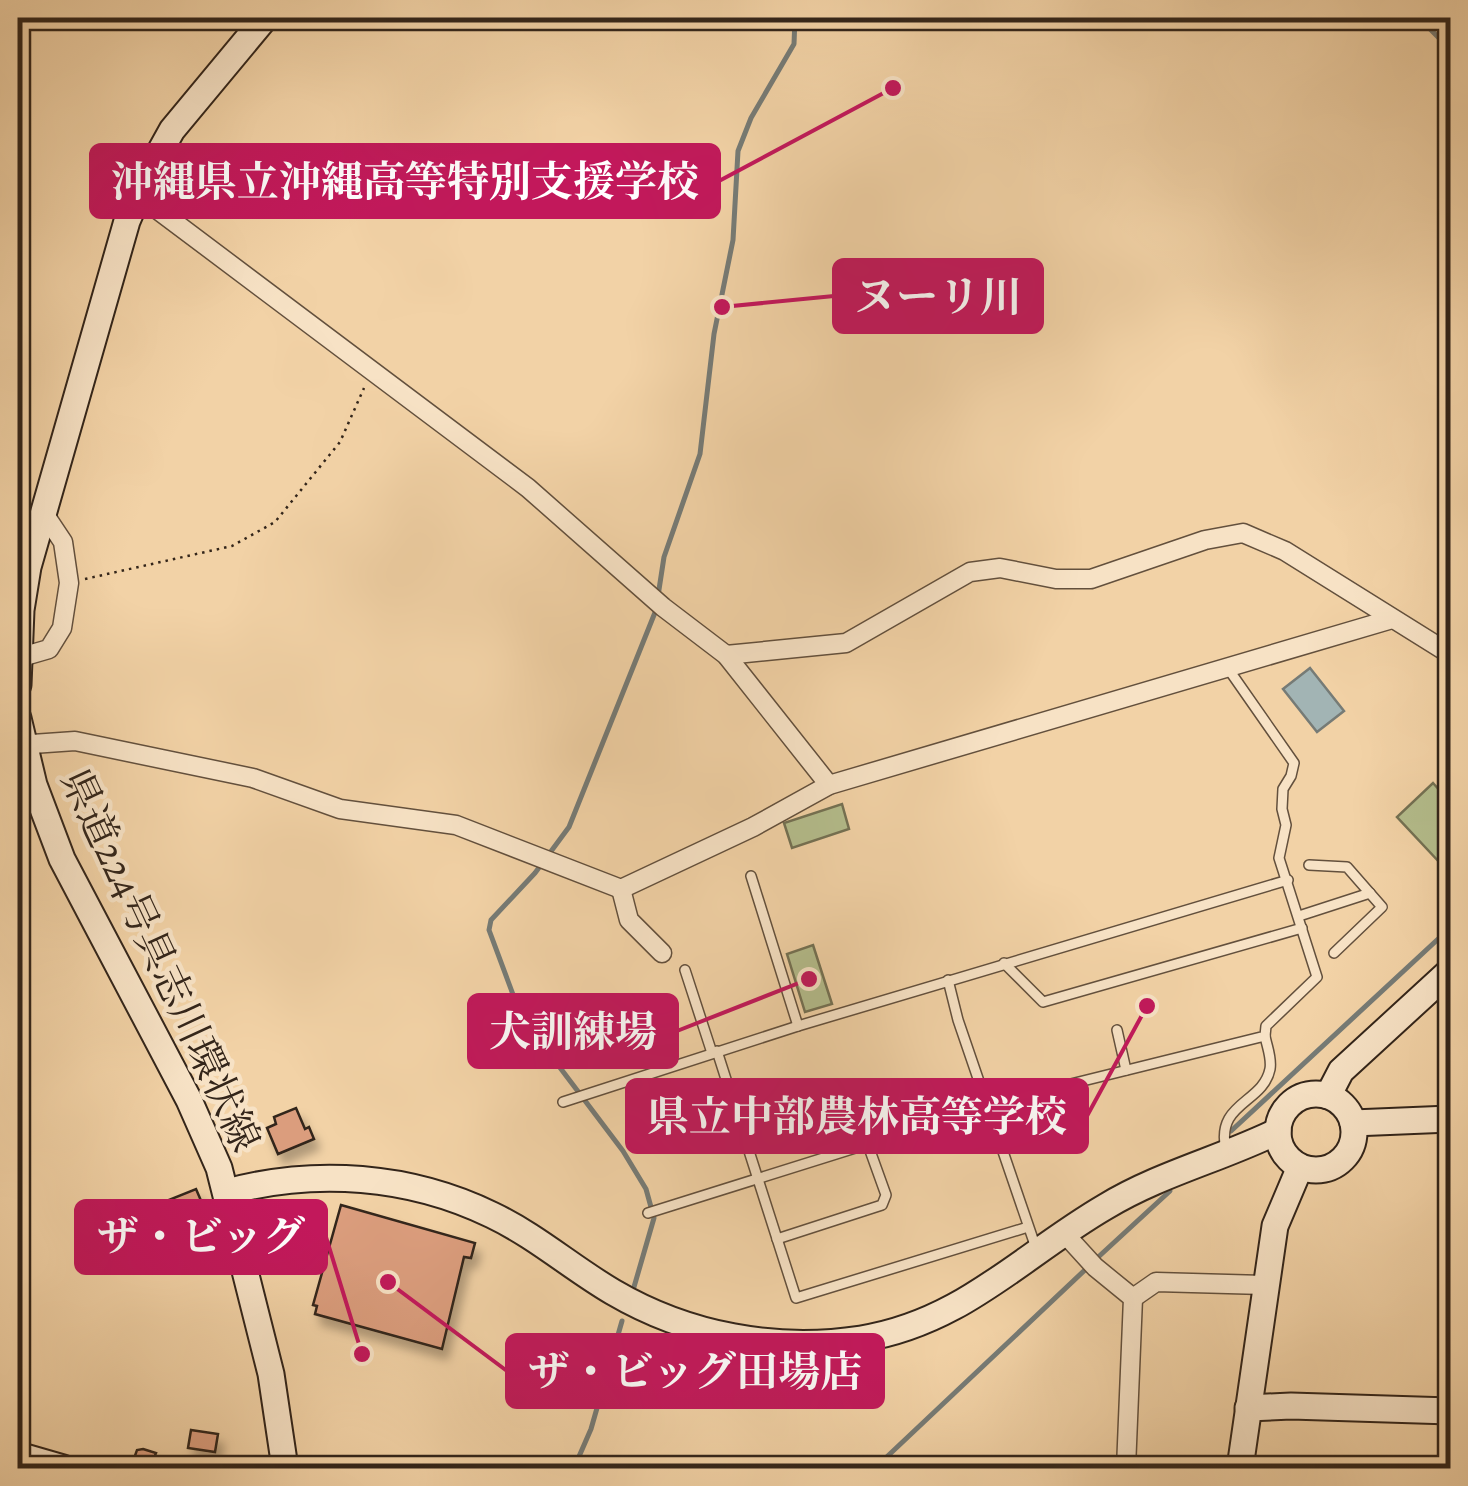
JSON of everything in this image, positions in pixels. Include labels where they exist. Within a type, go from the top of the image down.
[{"type":"street","points":[[18,685],[23,567],[43,512],[106,288],[138,195],[172,130],[265,18]]},
{"type":"street","points":[[138,195],[528,488],[663,607],[726,655],[829,784]]},
{"type":"street","points":[[18,658],[49,649],[62,628],[69,583],[63,542],[43,512]]},
{"type":"street","points":[[726,655],[846,643],[970,572],[1000,568],[1056,579],[1091,579],[1206,540],[1243,533],[1284,551],[1450,654]]},
{"type":"street","points":[[20,745],[75,740],[253,778],[340,809],[456,825],[622,889],[753,827],[829,784],[1392,620]]},
{"type":"street","name":"県道224号具志川環状線","points":[[18,718],[20,745],[62,859],[189,1100],[227,1192],[272,1374],[286,1468]]},
{"type":"street","points":[[622,889],[629,920],[662,953]]},
{"type":"street","points":[[1328,1096],[1342,1071],[1450,971]]},
{"type":"street","points":[[1317,1094],[1328,1096],[1340,1102],[1353,1123],[1354,1135],[1345,1158],[1324,1170],[1300,1167],[1283,1152],[1278,1131],[1286,1109],[1294,1101],[1317,1094]]},
{"type":"street","points":[[1353,1123],[1450,1120]]},
{"type":"street","points":[[227,1192],[262,1183],[332,1178],[419,1188],[508,1224],[612,1292],[668,1319],[715,1334],[762,1342],[845,1340],[922,1323],[983,1292],[1064,1233],[1144,1186],[1278,1131]]},
{"type":"street","points":[[1240,1468],[1274,1226],[1300,1167]]},
{"type":"street","points":[[1064,1233],[1095,1267],[1133,1298]]},
{"type":"street","points":[[1133,1298],[1156,1282],[1264,1285]]},
{"type":"street","points":[[1126,1468],[1133,1298]]},
{"type":"street","points":[[1248,1408],[1450,1411]]},
{"type":"street","points":[[18,1454],[63,1468]]},
{"type":"lane","points":[[1227,667],[1294,763],[1283,788],[1286,825],[1280,858],[1317,977],[1266,1026],[1271,1064],[1267,1076],[1226,1121],[1222,1132],[1227,1154]]},
{"type":"lane","points":[[1309,865],[1346,868],[1382,906],[1334,954]]},
{"type":"lane","points":[[750,876],[798,1026]]},
{"type":"lane","points":[[563,1102],[948,980],[1288,880]]},
{"type":"lane","points":[[1299,916],[1370,893]]},
{"type":"lane","points":[[1004,964],[1043,1002],[1302,928]]},
{"type":"lane","points":[[684,970],[796,1298],[1028,1227]]},
{"type":"lane","points":[[948,980],[1037,1253]]},
{"type":"lane","points":[[1117,1030],[1126,1070]]},
{"type":"lane","points":[[648,1214],[1018,1097],[1266,1036]]},
{"type":"lane","points":[[778,1239],[882,1205],[886,1195],[868,1146]]},
{"type":"path","points":[[69,583],[232,546],[275,522],[340,442],[371,373]]},
{"type":"green space","points":[[1433,783],[1450,802],[1450,855],[1441,864],[1397,817]]},
{"type":"green space","points":[[842,804],[849,829],[792,848],[784,823]]},
{"type":"green space","points":[[813,945],[832,1004],[805,1012],[787,954]]},
{"type":"shaded area","points":[[1310,668],[1344,711],[1317,732],[1283,689]]},
{"type":"building","points":[[296,1108],[314,1139],[278,1154],[267,1128],[276,1124],[274,1117]]},
{"type":"building","points":[[196,1189],[205,1210],[136,1236],[129,1216]]},
{"type":"building","points":[[341,1205],[475,1243],[471,1258],[464,1257],[442,1349],[315,1314],[317,1306],[313,1305]]},
{"type":"building","points":[[191,1430],[218,1434],[215,1452],[188,1448]]},
{"type":"building","points":[[143,1449],[180,1468],[132,1464],[137,1450]]},
{"type":"waterway","points":[[658,596],[664,557],[700,454],[714,334],[733,240],[738,151],[751,118],[794,44],[795,18]]},
{"type":"waterway","points":[[1419,18],[1450,49]]},
{"type":"waterway","points":[[634,1287],[654,1218],[646,1189],[623,1151],[521,1016],[489,930],[491,920],[535,873],[569,827],[656,610]]},
{"type":"waterway","points":[[1231,1131],[1450,928]]},
{"type":"waterway","points":[[1095,1260],[1170,1191]]},
{"type":"waterway","points":[[875,1468],[1087,1268]]},
{"type":"waterway","points":[[574,1468],[591,1429],[622,1321]]},
{"type":"place","name":"沖縄県立沖縄高等特別支援学校","points":[[893,88]]},
{"type":"place","name":"ヌーリ川","points":[[722,307]]},
{"type":"place","name":"犬訓練場","points":[[809,979]]},
{"type":"place","name":"県立中部農林高等学校","points":[[1147,1006]]},
{"type":"place","name":"ザ・ビッグ田場店","points":[[388,1282]]},
{"type":"place","name":"ザ・ビッグ","points":[[362,1354]]}]
